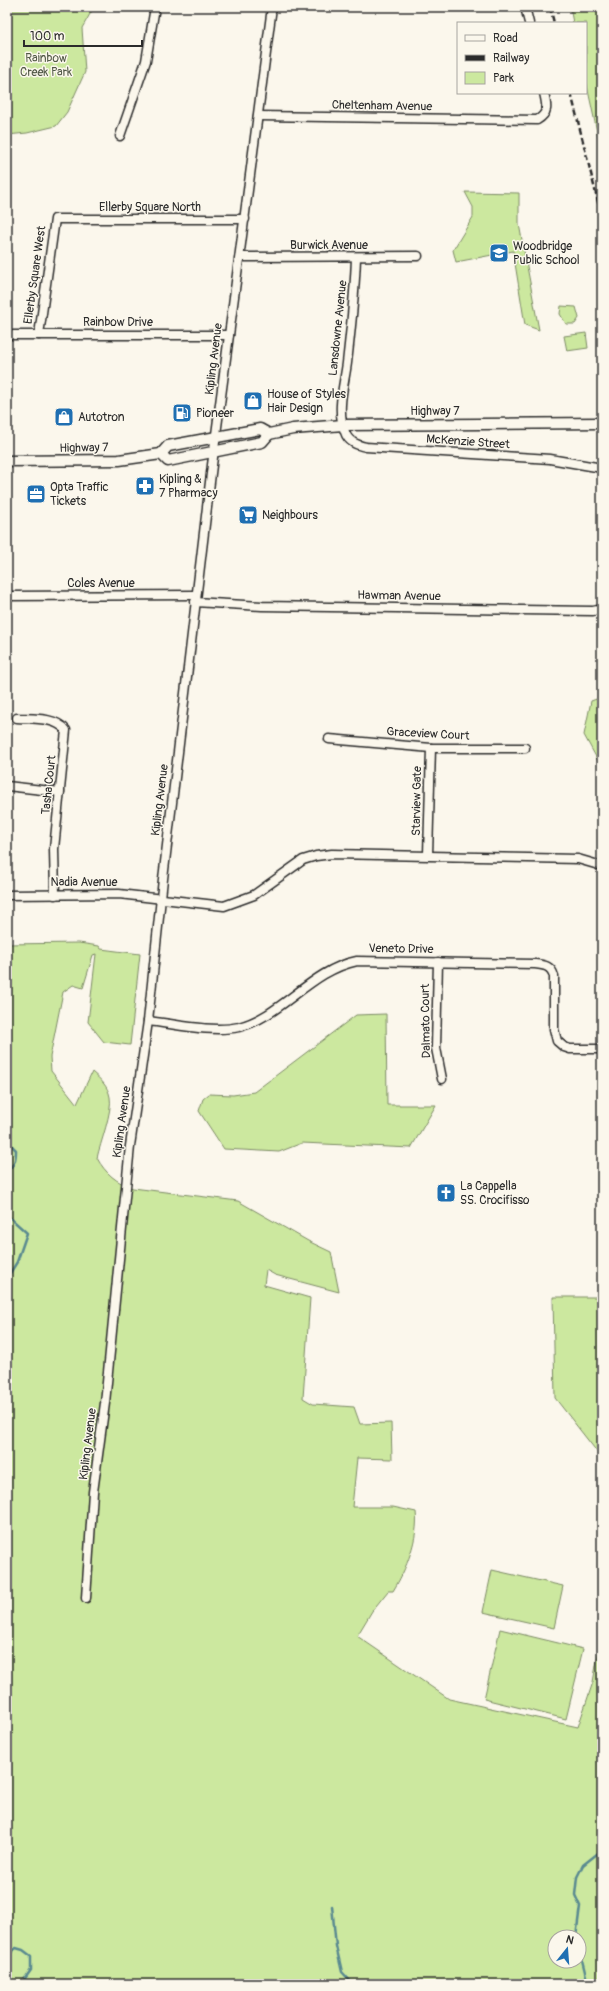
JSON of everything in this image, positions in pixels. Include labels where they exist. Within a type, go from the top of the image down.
[{"type":"main road","name":"Highway 7","points":[[161,454],[168,460],[262,442],[269,434],[293,429],[343,425],[602,423]]},
{"type":"main road","name":"Highway 7","points":[[7,461],[119,460],[161,454],[168,446],[260,429],[269,434]]},
{"type":"street","points":[[120,136],[146,61],[155,7]]},
{"type":"street","name":"Kipling Avenue","points":[[86,1598],[93,1492],[105,1403],[130,1146],[148,1021],[160,899],[214,452],[272,7]]},
{"type":"street","points":[[526,7],[529,22]]},
{"type":"street","name":"Cheltenham Avenue","points":[[258,116],[537,120],[544,116],[548,108],[544,94]]},
{"type":"street","name":"Ellerby Square North","points":[[55,219],[245,219]]},
{"type":"street","name":"Ellerby Square West","points":[[39,335],[55,219]]},
{"type":"street","name":"Burwick Avenue","points":[[240,257],[418,256]]},
{"type":"street","name":"Lansdowne Avenue","points":[[343,425],[341,404],[355,285],[356,257]]},
{"type":"street","name":"Rainbow Drive","points":[[7,335],[229,335]]},
{"type":"street","name":"McKenzie Street","points":[[343,425],[350,440],[358,445],[366,447],[550,459],[602,468]]},
{"type":"street","name":"Coles Avenue","points":[[7,596],[196,598]]},
{"type":"street","name":"Hawman Avenue","points":[[196,598],[262,606],[586,611],[602,609]]},
{"type":"street","name":"Tasha Court","points":[[17,718],[54,721],[66,730],[54,849],[55,894]]},
{"type":"street","name":"Graceview Court","points":[[329,739],[431,748],[525,748]]},
{"type":"street","name":"Starview Gate","points":[[428,855],[431,748]]},
{"type":"street","points":[[7,786],[60,792]]},
{"type":"street","points":[[160,899],[216,906],[232,904],[254,895],[296,864],[316,856],[332,854],[578,859],[602,866]]},
{"type":"street","name":"Nadia Avenue","points":[[7,896],[119,894],[160,899]]},
{"type":"street","name":"Veneto Drive","points":[[148,1021],[204,1028],[233,1028],[246,1025],[263,1016],[326,972],[345,963],[366,960],[535,964],[548,966],[552,970],[554,976],[554,1029],[557,1041],[564,1047],[570,1049],[602,1049]]},
{"type":"street","name":"Dalmato Court","points":[[438,962],[436,1048],[442,1079]]},
{"type":"green space","name":"Rainbow Creek Park","points":[[7,7],[94,7],[82,28],[85,72],[67,112],[56,126],[27,133],[7,135]]},
{"type":"green space","points":[[570,7],[602,7],[602,155],[587,86],[587,22],[573,22]]},
{"type":"green space","points":[[465,192],[519,193],[519,224],[539,330],[525,325],[513,251],[456,262],[453,250],[473,217],[473,207]]},
{"type":"green space","points":[[561,306],[576,307],[579,318],[575,324],[566,324],[560,314]]},
{"type":"green space","points":[[586,333],[588,348],[567,351],[564,336]]},
{"type":"green space","points":[[602,697],[602,768],[584,735],[591,701]]},
{"type":"green space","points":[[79,943],[99,946],[101,949],[140,954],[130,1045],[104,1042],[88,1022],[96,954],[93,955],[83,988],[73,985],[63,992],[50,1057],[51,1071],[77,1104],[92,1072],[106,1086],[110,1097],[110,1110],[97,1158],[108,1173],[122,1183],[133,1188],[238,1201],[308,1241],[331,1252],[339,1292],[275,1275],[266,1270],[264,1285],[310,1298],[303,1398],[313,1404],[354,1407],[360,1424],[391,1423],[392,1459],[357,1458],[352,1507],[393,1507],[416,1512],[416,1532],[407,1564],[393,1591],[388,1591],[372,1611],[357,1636],[449,1699],[578,1727],[593,1682],[602,1633],[602,1984],[7,1984],[7,944]]},
{"type":"green space","points":[[386,1014],[387,1105],[436,1105],[411,1148],[302,1143],[279,1152],[224,1149],[199,1111],[203,1099],[209,1094],[233,1095],[254,1092],[356,1015]]},
{"type":"green space","points":[[553,1297],[602,1297],[602,1456],[598,1453],[555,1398]]},
{"type":"green space","points":[[492,1570],[563,1586],[554,1628],[483,1612]]},
{"type":"green space","points":[[500,1629],[583,1649],[566,1719],[484,1699]]},
{"type":"waterway","points":[[7,1141],[16,1150],[14,1162],[7,1170]]},
{"type":"waterway","points":[[7,1215],[27,1233],[17,1262],[7,1278]]},
{"type":"waterway","points":[[577,1929],[580,1906],[575,1895],[577,1877],[583,1865],[602,1850]]},
{"type":"waterway","points":[[332,1906],[336,1946],[342,1972],[353,1984]]},
{"type":"waterway","points":[[7,1956],[16,1948],[23,1950],[31,1956],[31,1970],[21,1984]]},
{"type":"waterway","points":[[584,1969],[588,1984]]},
{"type":"railway","points":[[550,7],[554,22]]},
{"type":"railway","points":[[571,94],[602,218]]},
{"type":"place","name":"Woodbridge Public School","points":[[499,253]]},
{"type":"place","name":"House of Styles Hair Design","points":[[253,401]]},
{"type":"place","name":"Pioneer","points":[[182,413]]},
{"type":"place","name":"Autotron","points":[[64,417]]},
{"type":"place","name":"Kipling & 7 Pharmacy","points":[[145,486]]},
{"type":"place","name":"Opta Traffic Tickets","points":[[36,494]]},
{"type":"place","name":"Neighbours","points":[[248,515]]},
{"type":"place","name":"La Cappella SS. Crocifisso","points":[[446,1193]]}]
